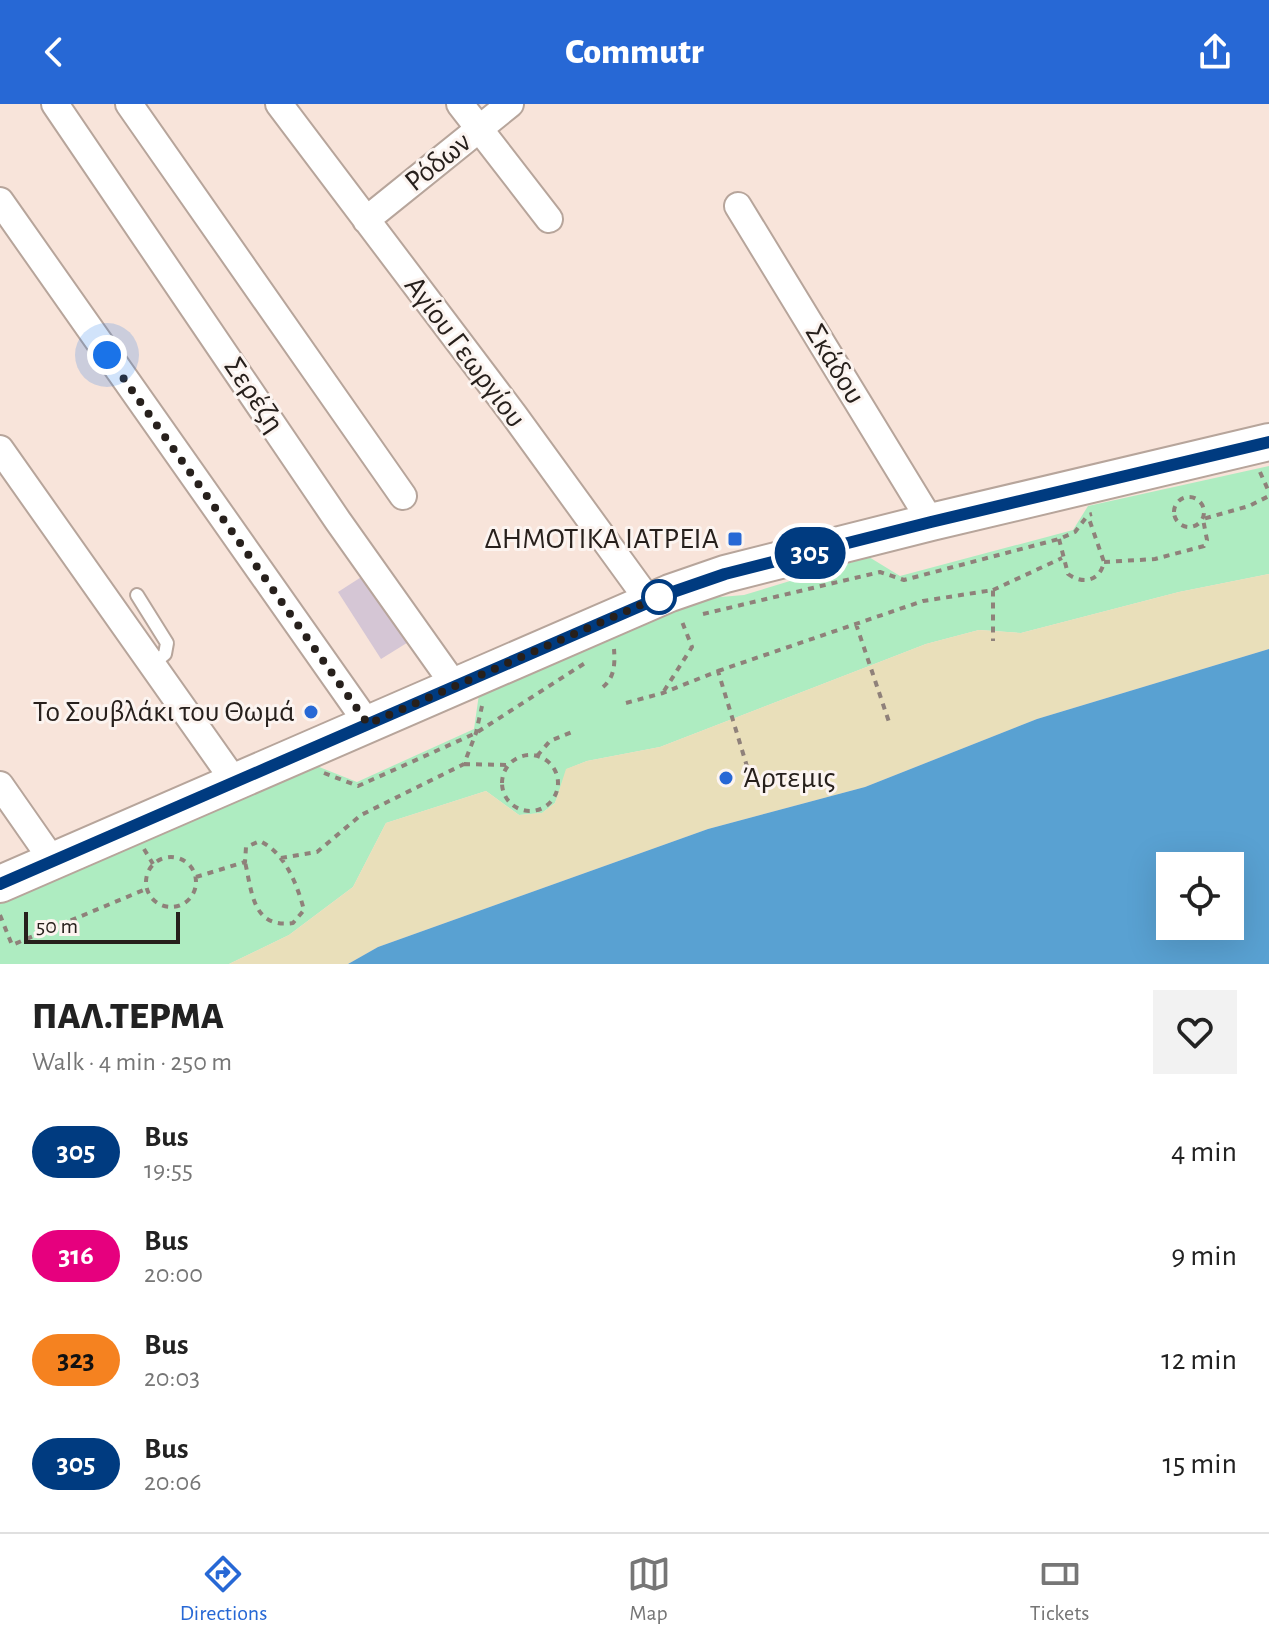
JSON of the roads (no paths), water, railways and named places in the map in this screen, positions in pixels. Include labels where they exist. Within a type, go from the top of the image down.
[{"type":"main road","points":[[0,884],[488,671],[672,603],[725,574],[1269,442]]},
{"type":"street","name":"Σερέζη","points":[[55,104],[338,521],[455,686]]},
{"type":"street","points":[[129,104],[403,496]]},
{"type":"street","name":"Αγίου Γεωργίου","points":[[279,104],[514,415],[672,603]]},
{"type":"street","points":[[460,104],[549,219]]},
{"type":"street","name":"Ρόδων","points":[[366,220],[510,104]]},
{"type":"street","points":[[0,201],[368,724]]},
{"type":"street","name":"Σκάδου","points":[[738,206],[931,522]]},
{"type":"street","points":[[0,449],[235,782]]},
{"type":"street","points":[[0,785],[53,861]]},
{"type":"lane","points":[[137,595],[167,643],[165,654],[153,664]]},
{"type":"water","points":[[1269,649],[1269,964],[348,964],[378,947],[708,829],[865,787],[1037,719]]},
{"type":"place","name":"ΔΗΜΟΤΙΚΑ ΙΑΤΡΕΙΑ","points":[[735,539]]},
{"type":"place","name":"Το Σουβλάκι του Θωμά","points":[[311,712]]},
{"type":"place","name":"Άρτεμις","points":[[726,778]]}]
